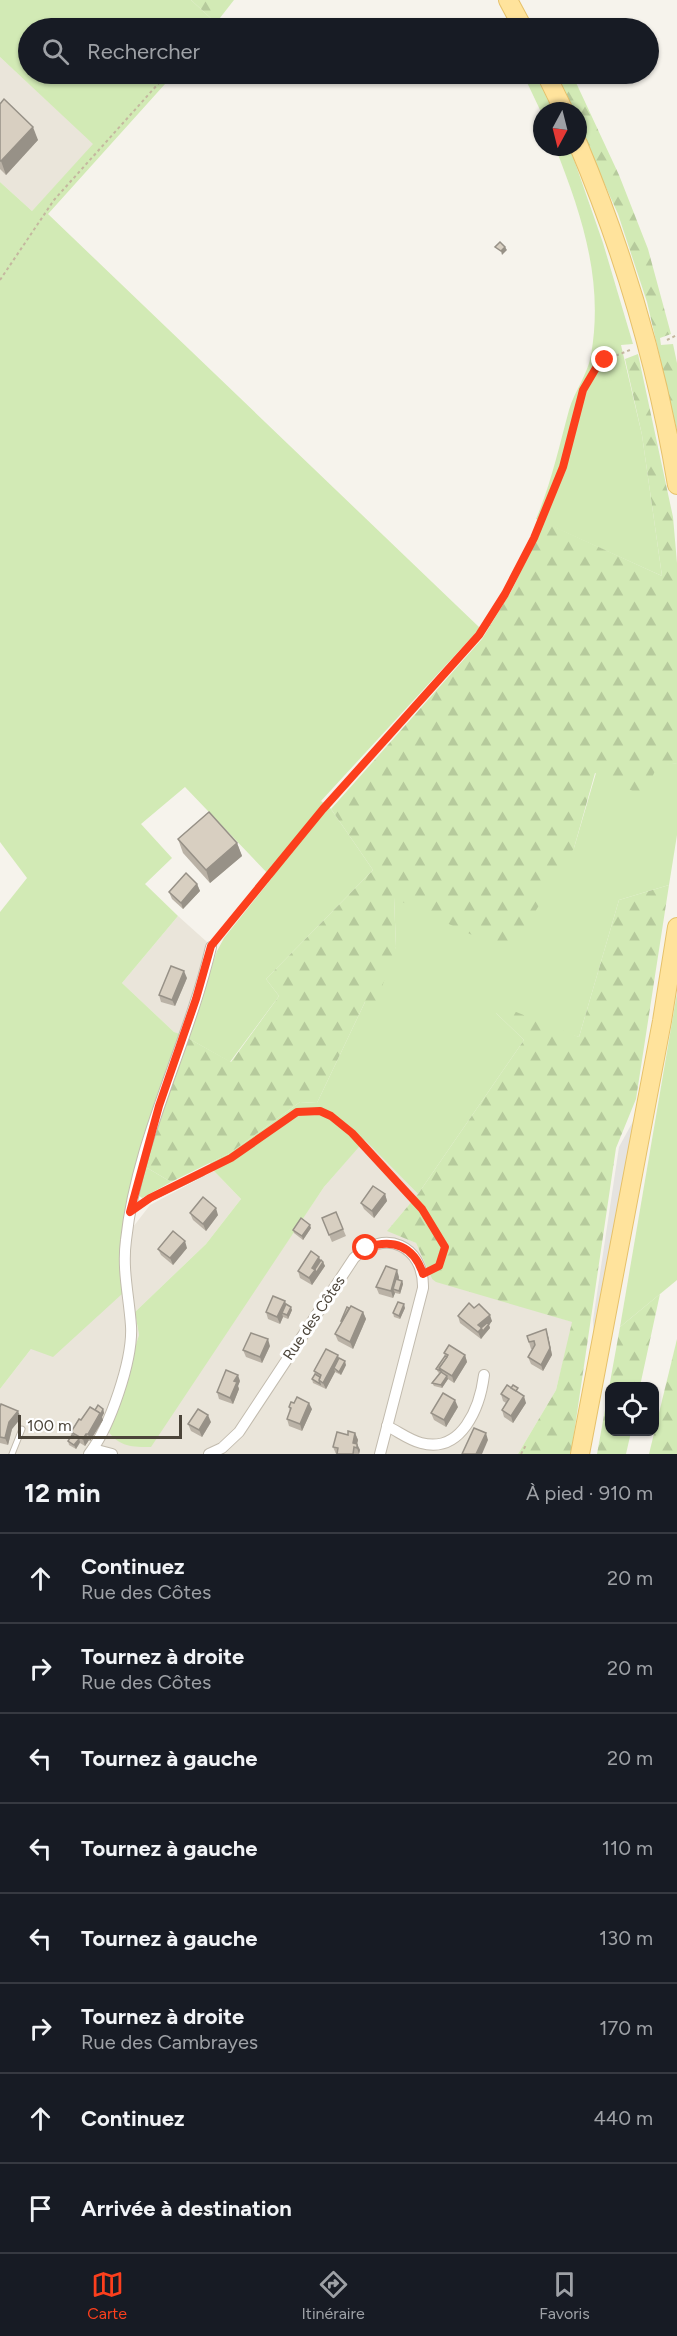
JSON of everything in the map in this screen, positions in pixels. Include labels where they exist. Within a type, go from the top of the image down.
[{"type":"main road","points":[[508,0],[518,18]]},
{"type":"main road","points":[[551,84],[560,102]]},
{"type":"main road","points":[[583,156],[608,218],[630,288],[659,394],[677,486]]},
{"type":"main road","points":[[580,1454],[662,1021],[677,927]]},
{"type":"street","points":[[112,1454],[91,1451],[108,1417],[129,1353],[131,1325],[124,1265],[130,1212],[159,1106],[196,999],[211,946]]},
{"type":"street","name":"Rue des Côtes","points":[[209,1454],[222,1448],[238,1432],[359,1253],[366,1248],[381,1244],[398,1244],[414,1256],[423,1274]]},
{"type":"street","points":[[380,1454],[420,1302],[423,1274]]},
{"type":"street","points":[[387,1426],[423,1444],[438,1445],[450,1442],[466,1426],[481,1396],[484,1375]]},
{"type":"lane","points":[[130,1212],[150,1198],[202,1173]]},
{"type":"lane","points":[[12,1454],[22,1429]]},
{"type":"path","points":[[0,280],[54,200],[158,84]]},
{"type":"path","points":[[667,340],[677,335]]},
{"type":"path","points":[[211,946],[323,809],[479,635],[505,594],[534,538],[563,467],[577,408],[589,378],[605,360],[630,350]]},
{"type":"path","points":[[202,1173],[231,1158],[297,1112],[320,1111],[331,1116],[352,1133],[422,1209],[445,1247],[439,1266],[423,1274]]},
{"type":"path","points":[[521,1454],[526,1445]]},
{"type":"shaded area","points":[[0,57],[18,74],[18,84],[29,84],[94,144],[32,211],[0,182]]},
{"type":"shaded area","points":[[178,916],[217,951],[186,1037],[174,1032],[122,983]]},
{"type":"shaded area","points":[[637,1114],[594,1343],[593,1320],[619,1147]]},
{"type":"shaded area","points":[[365,1139],[418,1194],[388,1230],[416,1243],[432,1279],[573,1322],[556,1390],[518,1454],[0,1454],[0,1389],[31,1349],[90,1322],[121,1294],[119,1267],[123,1240],[150,1205],[214,1171],[241,1199],[206,1244],[135,1312],[139,1335],[132,1360],[241,1310],[324,1187]]},
{"type":"green space","points":[[0,0],[191,0],[211,18],[18,18],[18,74],[0,57]]},
{"type":"green space","points":[[191,0],[234,0],[220,18],[211,18]]},
{"type":"green space","points":[[29,84],[165,84],[48,214],[480,628],[321,801],[331,809],[373,870],[266,979],[279,996],[230,1062],[186,1037],[217,951],[224,938],[272,878],[185,787],[141,824],[172,858],[145,884],[178,916],[122,983],[174,1032],[180,1034],[120,1251],[122,1294],[53,1357],[31,1349],[0,1389],[0,912],[27,878],[0,842],[0,182],[32,211],[93,144]]},
{"type":"green space","points":[[528,84],[541,84],[549,102],[536,102]]},
{"type":"green space","points":[[560,84],[577,84],[585,102],[568,102]]},
{"type":"green space","points":[[587,106],[619,175],[648,249],[671,334],[660,338],[661,345],[673,344],[677,363],[677,431],[647,302],[618,214],[587,145]]},
{"type":"green space","points":[[558,156],[573,156],[603,243],[633,344],[621,345],[642,435],[662,576],[536,519],[550,479],[571,403],[591,355],[595,301],[588,249],[574,198]]},
{"type":"green space","points":[[638,354],[673,517],[677,563],[677,763],[657,767],[643,796],[595,773],[574,848],[510,953],[394,898],[396,947],[377,1001],[365,1002],[317,1103],[300,1102],[230,1153],[171,1182],[144,1166],[186,1037],[231,1062],[279,996],[266,979],[373,870],[331,809],[482,639],[512,590],[544,522],[662,576],[642,435],[625,359]]},
{"type":"green space","points":[[677,763],[677,835],[669,885],[619,900],[579,1037],[496,1013],[524,1040],[418,1194],[365,1140],[324,1187],[151,1447],[132,1446],[112,1436],[108,1431],[139,1335],[135,1312],[206,1244],[241,1199],[214,1171],[210,1163],[230,1153],[300,1102],[317,1103],[365,1002],[396,947],[394,897],[574,848],[596,773]]},
{"type":"green space","points":[[669,885],[636,1099],[616,1148],[571,1454],[518,1454],[556,1390],[572,1322],[436,1282],[432,1279],[416,1243],[387,1231],[418,1194],[524,1040],[495,1012],[496,1004],[579,1037],[619,900]]},
{"type":"green space","points":[[677,993],[677,1280],[620,1327]]},
{"type":"green space","points":[[144,1166],[171,1182],[142,1198],[138,1195]]},
{"type":"green space","points":[[660,1294],[641,1382],[610,1382],[620,1327]]},
{"type":"green space","points":[[677,1339],[677,1454],[649,1454],[653,1436],[659,1436],[659,1413]]},
{"type":"green space","points":[[605,1410],[605,1436],[630,1436],[626,1454],[597,1454]]},
{"type":"building","points":[[4,99],[33,127],[0,161],[0,104]]},
{"type":"building","points":[[500,242],[505,247],[501,251],[495,247]]},
{"type":"building","points":[[209,812],[237,843],[206,870],[178,839]]},
{"type":"building","points":[[186,873],[197,884],[181,903],[169,892]]},
{"type":"building","points":[[171,966],[184,971],[172,1000],[159,995]]},
{"type":"building","points":[[373,1186],[385,1194],[372,1211],[361,1203]]},
{"type":"building","points":[[203,1197],[216,1208],[203,1224],[190,1213]]},
{"type":"building","points":[[336,1212],[343,1229],[329,1235],[322,1218]]},
{"type":"building","points":[[301,1218],[310,1225],[302,1236],[293,1230]]},
{"type":"building","points":[[173,1231],[185,1241],[170,1258],[158,1249]]},
{"type":"building","points":[[311,1251],[319,1257],[312,1268],[315,1270],[309,1278],[298,1271]]},
{"type":"building","points":[[321,1260],[323,1262],[316,1273],[315,1269]]},
{"type":"building","points":[[386,1266],[397,1270],[391,1291],[376,1287]]},
{"type":"building","points":[[396,1279],[402,1281],[399,1291],[393,1289]]},
{"type":"building","points":[[273,1296],[285,1301],[277,1317],[266,1312]]},
{"type":"building","points":[[398,1302],[404,1304],[399,1316],[393,1313]]},
{"type":"building","points":[[469,1303],[474,1308],[479,1304],[490,1315],[478,1325],[482,1328],[478,1332],[458,1316]]},
{"type":"building","points":[[286,1304],[291,1307],[287,1315],[282,1313]]},
{"type":"building","points":[[351,1306],[363,1312],[350,1342],[335,1334]]},
{"type":"building","points":[[347,1307],[349,1308],[341,1321]]},
{"type":"building","points":[[489,1324],[483,1331],[481,1328]]},
{"type":"building","points":[[546,1329],[550,1348],[541,1365],[528,1357],[535,1345],[534,1341],[529,1342],[527,1336]]},
{"type":"building","points":[[251,1333],[268,1339],[260,1357],[243,1350]]},
{"type":"building","points":[[449,1345],[465,1355],[452,1376],[439,1368],[448,1355],[444,1353]]},
{"type":"building","points":[[326,1349],[338,1355],[323,1383],[319,1380],[321,1375],[314,1371]]},
{"type":"building","points":[[445,1356],[447,1357],[439,1368],[441,1371],[436,1369]]},
{"type":"building","points":[[339,1358],[345,1361],[339,1372],[334,1368]]},
{"type":"building","points":[[226,1370],[238,1375],[234,1381],[237,1382],[230,1398],[217,1392]]},
{"type":"building","points":[[441,1372],[447,1376],[441,1385],[432,1383]]},
{"type":"building","points":[[315,1374],[320,1377],[320,1384],[312,1379]]},
{"type":"building","points":[[507,1385],[524,1396],[511,1416],[502,1410],[509,1399],[501,1394]]},
{"type":"building","points":[[443,1393],[455,1400],[444,1420],[431,1413]]},
{"type":"building","points":[[297,1397],[309,1403],[300,1424],[287,1419],[291,1402],[294,1403]]},
{"type":"building","points":[[1,1404],[18,1411],[9,1422],[5,1438],[0,1437]]},
{"type":"building","points":[[98,1405],[103,1409],[101,1414],[95,1410]]},
{"type":"building","points":[[90,1407],[100,1413],[83,1439],[71,1432]]},
{"type":"building","points":[[198,1409],[208,1415],[199,1430],[188,1424]]},
{"type":"building","points":[[474,1428],[486,1433],[476,1454],[462,1454]]},
{"type":"building","points":[[348,1431],[355,1433],[353,1443],[357,1444],[357,1448],[354,1447],[353,1454],[337,1454],[338,1448],[333,1447],[337,1432],[348,1435]]},
{"type":"building","points":[[72,1435],[79,1439],[74,1445],[68,1441]]},
{"type":"route","points":[[366,1248],[387,1243],[403,1246],[414,1256],[423,1274],[439,1266],[445,1247],[422,1209],[352,1133],[331,1116],[320,1111],[297,1112],[231,1158],[150,1198],[130,1212],[133,1196],[159,1106],[196,999],[211,946],[323,809],[479,635],[505,594],[534,538],[563,467],[583,390],[596,368],[605,360]]}]
